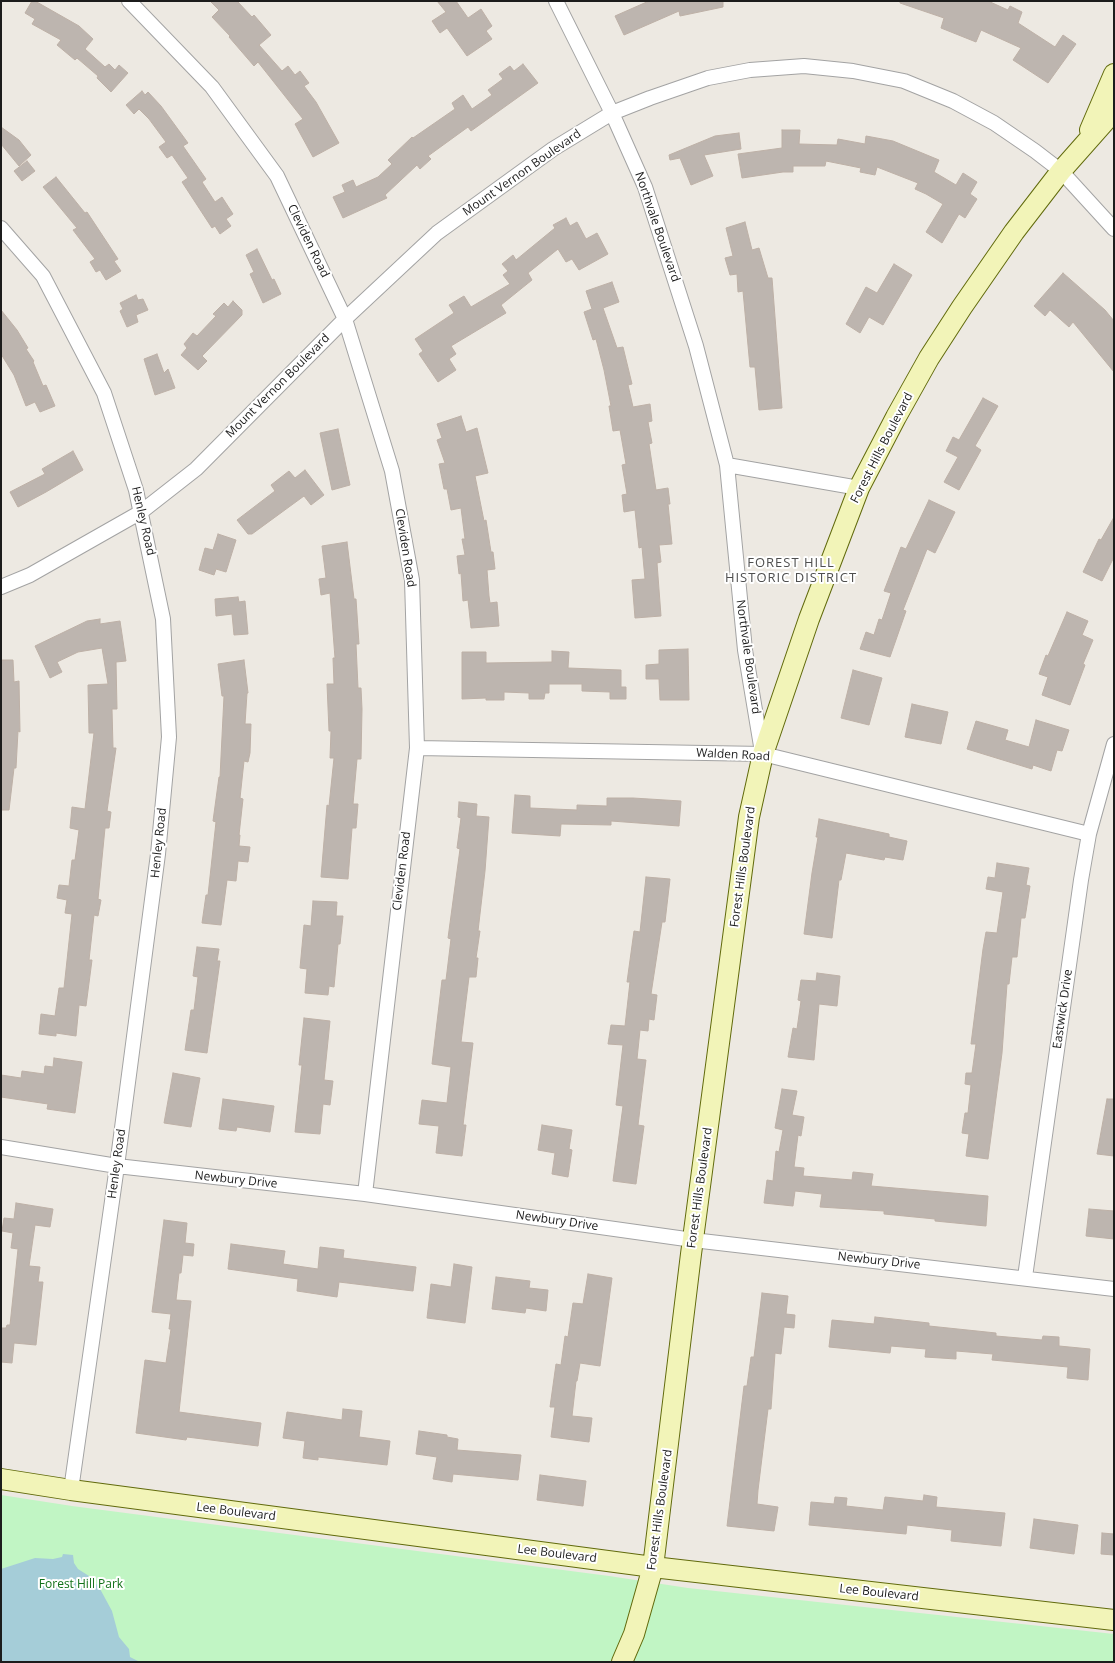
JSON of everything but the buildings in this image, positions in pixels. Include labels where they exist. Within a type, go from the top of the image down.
[{"type":"street","name":"Cleviden Road","points":[[129,1],[212,87],[277,176],[345,319],[392,471],[412,580],[417,748],[365,1194]]},
{"type":"street","name":"Northvale Boulevard","points":[[556,1],[612,113],[646,187],[696,346],[727,465],[745,650],[763,754]]},
{"type":"street","name":"Mount Vernon Boulevard","points":[[1,587],[30,575],[141,512],[196,468],[345,319],[437,233],[553,149],[612,113],[708,78],[750,70],[804,66],[853,71],[904,81],[953,101],[994,123],[1061,171],[1114,230]]},
{"type":"street","name":"Forest Hills Boulevard","points":[[1082,148],[1114,74]]},
{"type":"street","name":"Forest Hills Boulevard","points":[[622,1662],[634,1634],[653,1567],[693,1240],[749,818],[763,754],[809,619],[859,488],[896,417],[929,358],[1014,232],[1061,171],[1114,111]]},
{"type":"street","name":"Henley Road","points":[[1,228],[43,276],[104,392],[136,490],[164,619],[169,737],[158,854],[117,1166],[71,1490]]},
{"type":"street","points":[[727,465],[859,488]]},
{"type":"street","name":"Eastwick Drive","points":[[1025,1277],[1089,834],[1114,744]]},
{"type":"street","name":"Walden Road","points":[[417,748],[763,754],[1089,834]]},
{"type":"street","name":"Newbury Drive","points":[[1,1147],[117,1166],[365,1194],[693,1240],[1025,1277],[1114,1289]]},
{"type":"street","name":"Lee Boulevard","points":[[1,1479],[71,1490],[653,1567],[1114,1620]]},
{"type":"green space","name":"Forest Hill Park","points":[[1,1495],[72,1506],[609,1576],[688,1588],[1114,1634],[1114,1662],[1,1662]]},
{"type":"water","points":[[63,1554],[73,1555],[74,1563],[78,1569],[89,1576],[99,1587],[112,1611],[119,1637],[129,1649],[130,1657],[140,1662],[1,1662],[1,1569],[35,1558],[53,1559],[62,1557]]},
{"type":"district","name":"FOREST HILL HISTORIC DISTRICT","points":[[791,570]]}]
